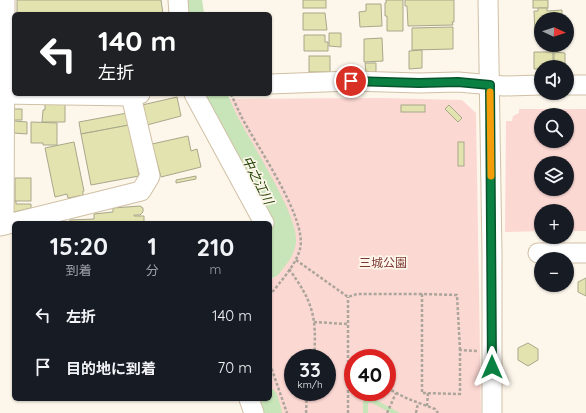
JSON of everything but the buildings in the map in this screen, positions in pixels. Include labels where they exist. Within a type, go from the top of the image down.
[{"type":"street","points":[[5,0],[2,226],[12,224]]},
{"type":"street","points":[[178,0],[180,12]]},
{"type":"street","points":[[488,0],[492,413]]},
{"type":"street","points":[[272,84],[351,81],[419,83],[458,82],[504,86],[534,85]]},
{"type":"street","points":[[574,85],[586,84]]},
{"type":"street","points":[[22,221],[142,191],[150,176],[136,96]]},
{"type":"street","points":[[195,96],[263,221]]},
{"type":"street","points":[[574,253],[586,253]]},
{"type":"street","points":[[250,401],[254,413]]},
{"type":"path","points":[[232,96],[241,116],[279,183],[296,217],[300,233],[300,248],[296,260],[272,292]]},
{"type":"path","points":[[296,260],[348,296],[357,294],[422,294],[457,295],[460,350],[460,394],[422,393],[422,294]]},
{"type":"path","points":[[289,269],[301,286],[310,305],[314,322],[314,349]]},
{"type":"path","points":[[348,296],[348,349]]},
{"type":"path","points":[[314,322],[347,324]]},
{"type":"path","points":[[460,350],[492,351]]},
{"type":"path","points":[[272,370],[287,413]]},
{"type":"path","points":[[396,393],[435,409],[438,413]]},
{"type":"path","points":[[427,406],[428,393]]},
{"type":"path","points":[[306,413],[307,401]]},
{"type":"path","points":[[348,401],[348,413]]},
{"type":"path","points":[[387,413],[392,401]]},
{"type":"path","points":[[416,413],[418,403]]},
{"type":"green space","name":"三城公園","points":[[380,98],[462,100],[476,113],[481,413],[278,413],[272,397],[272,279],[283,268],[293,226],[223,99]]},
{"type":"green space","points":[[519,109],[534,109],[534,148],[574,148],[574,109],[586,109],[586,231],[574,231],[574,204],[534,204],[534,231],[505,232],[506,121],[512,121],[513,116],[519,113]]},
{"type":"shaded area","points":[[363,401],[378,401],[400,413],[391,413],[370,402],[368,404],[368,413],[363,413]]},
{"type":"waterway","name":"中之江川","points":[[190,0],[192,12]]},
{"type":"waterway","name":"中之江川","points":[[215,96],[227,122],[278,217],[283,232],[284,242],[282,249],[272,263]]},
{"type":"waterway","name":"中之江川","points":[[267,401],[270,413]]},
{"type":"slow traffic","points":[[490,92],[491,176]]},
{"type":"route","points":[[351,81],[419,83],[458,82],[490,85],[492,367]]}]
